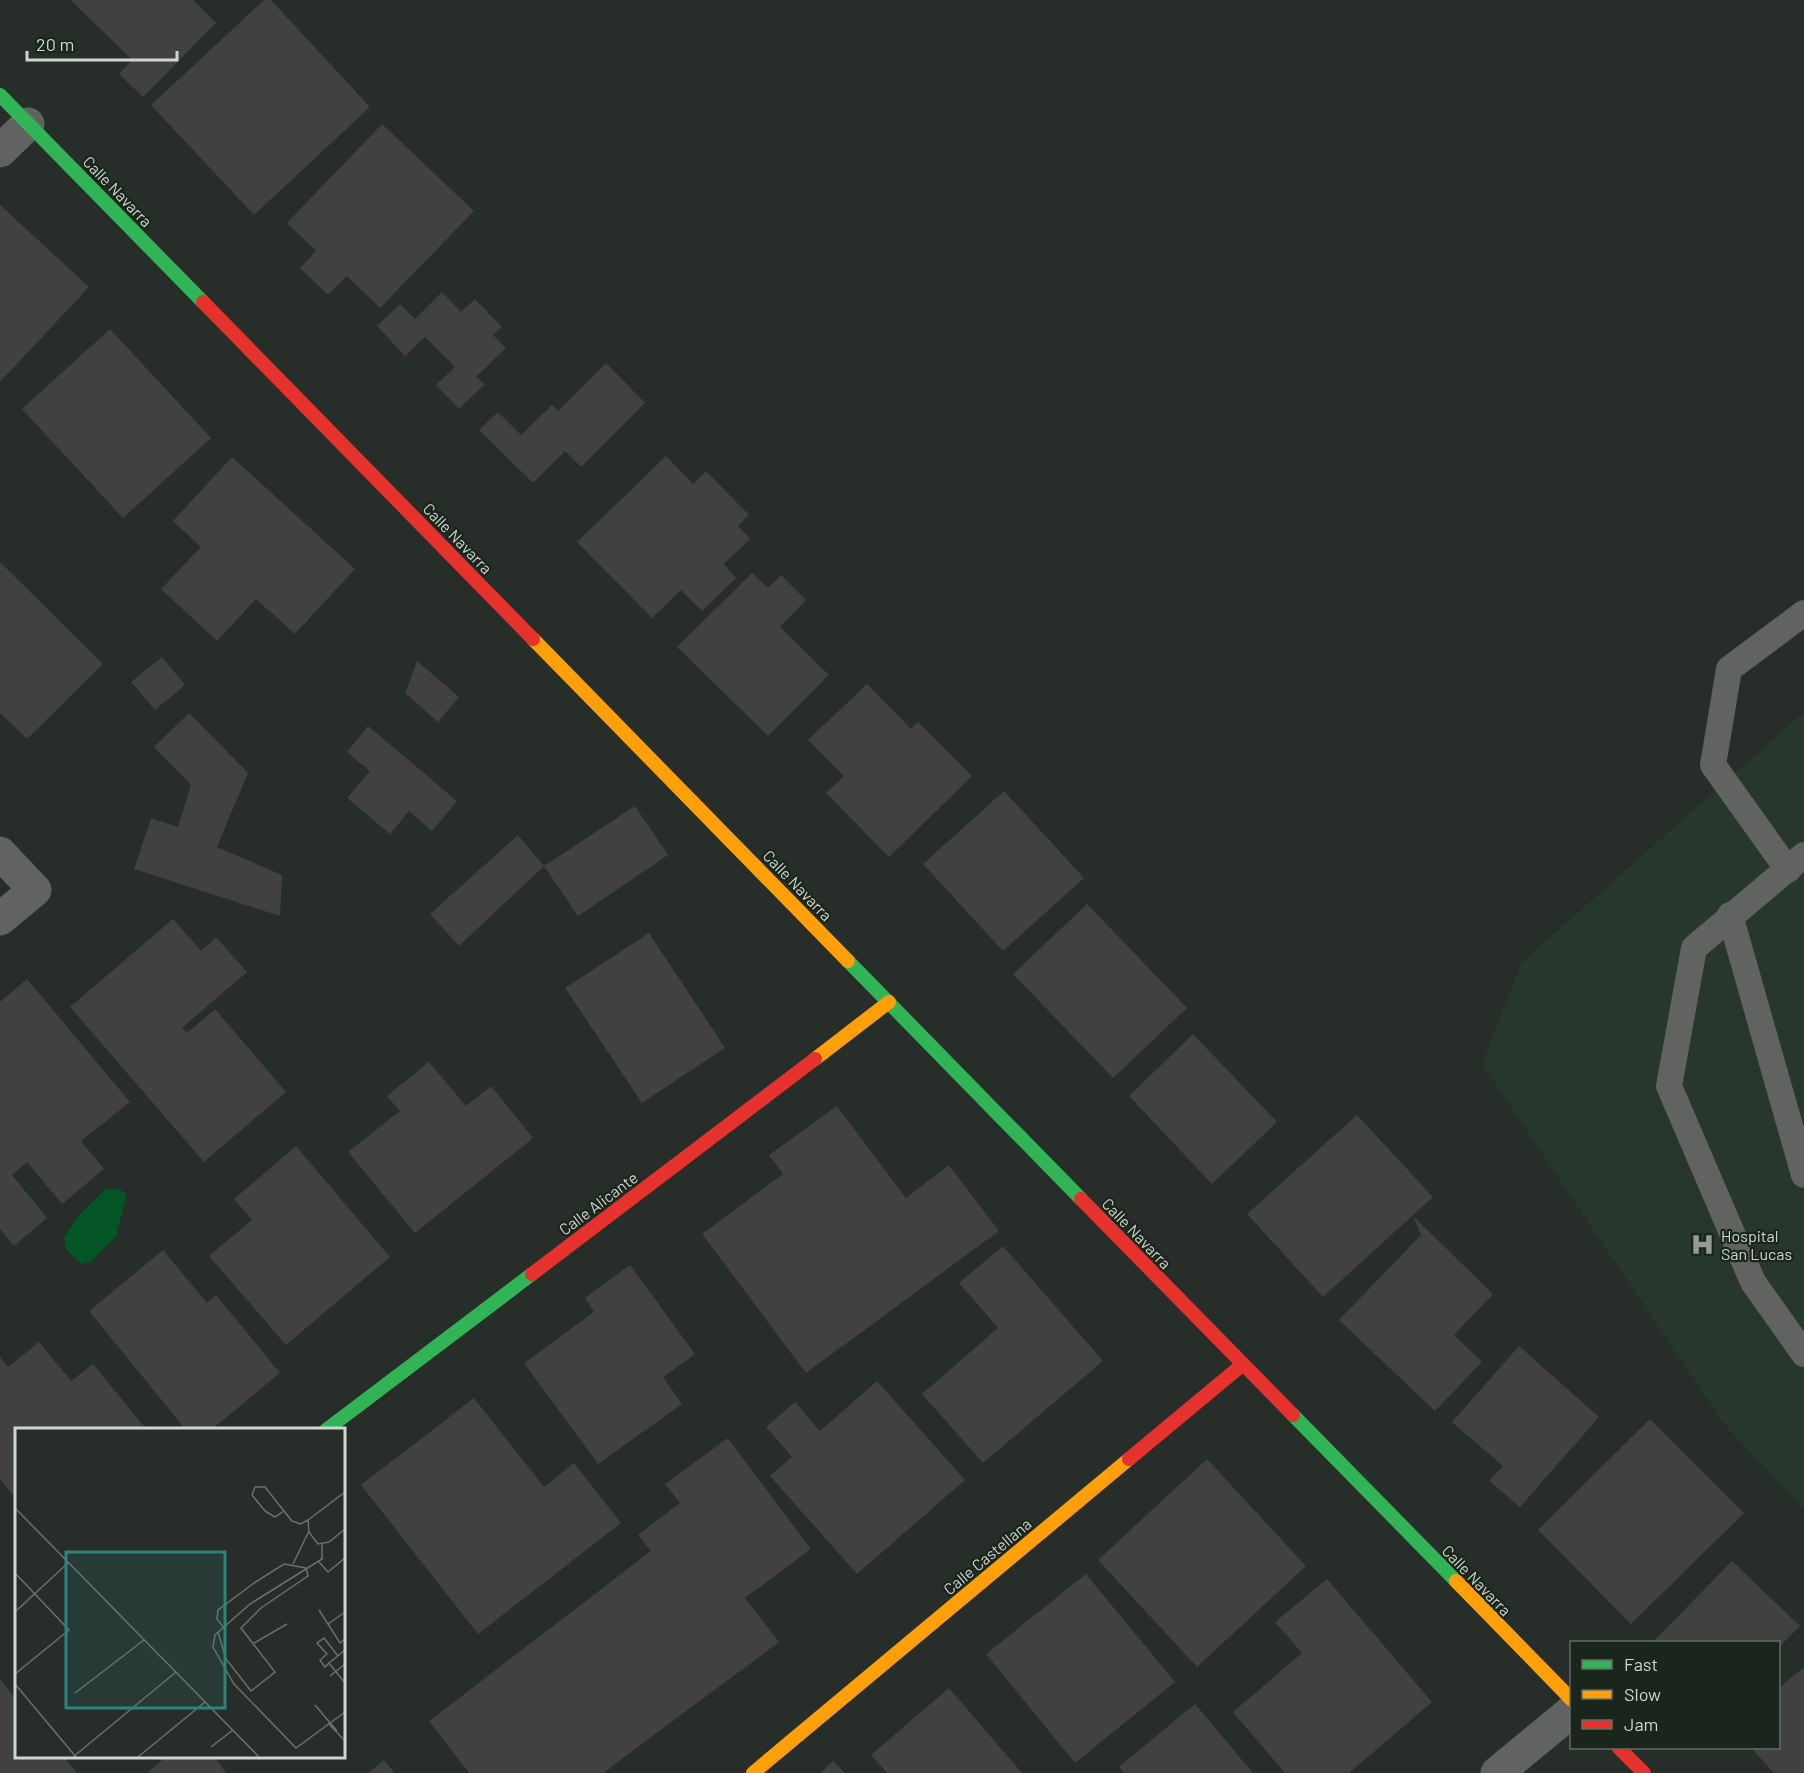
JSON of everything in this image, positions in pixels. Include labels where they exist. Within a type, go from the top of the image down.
[{"type":"street","name":"Calle Navarra","points":[[0,95],[1570,1698]]},
{"type":"street","points":[[0,151],[28,124]]},
{"type":"street","points":[[0,854],[35,890],[0,919]]},
{"type":"street","name":"Calle Alicante","points":[[329,1428],[889,1002]]},
{"type":"street","name":"Calle Castellana","points":[[753,1773],[1242,1365]]},
{"type":"street","points":[[1497,1773],[1570,1713]]},
{"type":"street","points":[[1620,1749],[1644,1773]]},
{"type":"lane","points":[[1804,613],[1729,669],[1713,765],[1796,862],[1730,915],[1694,948],[1669,1086],[1753,1282],[1804,1354]]},
{"type":"lane","points":[[1730,915],[1804,1175]]},
{"type":"shaded area","name":"Hospital San Lucas","points":[[1804,712],[1804,1509],[1724,1424],[1482,1064],[1521,963]]},
{"type":"shaded area","points":[[106,1189],[120,1189],[127,1195],[116,1236],[90,1262],[81,1264],[66,1249],[64,1238],[78,1216]]},
{"type":"building","points":[[71,0],[193,0],[216,23],[143,97],[119,74],[132,60]]},
{"type":"building","points":[[264,0],[271,0],[370,107],[254,215],[151,105]]},
{"type":"building","points":[[382,124],[474,211],[380,308],[347,276],[328,295],[300,268],[316,251],[287,223]]},
{"type":"building","points":[[0,205],[89,287],[0,382]]},
{"type":"building","points":[[442,292],[461,312],[475,299],[502,327],[493,335],[506,348],[476,377],[485,384],[459,409],[436,385],[455,367],[425,337],[405,356],[377,326],[400,304],[415,319]]},
{"type":"building","points":[[110,329],[211,438],[123,518],[22,409]]},
{"type":"building","points":[[606,363],[645,403],[581,467],[565,451],[533,483],[479,430],[498,412],[521,435],[552,405],[558,411]]},
{"type":"building","points":[[666,456],[693,484],[706,471],[749,515],[738,526],[750,539],[724,564],[736,578],[702,611],[681,590],[652,618],[577,542]]},
{"type":"building","points":[[232,457],[355,569],[295,634],[256,599],[217,641],[161,589],[201,547],[173,521]]},
{"type":"building","points":[[0,562],[103,664],[27,739],[0,713]]},
{"type":"building","points":[[752,573],[768,588],[781,575],[806,600],[780,627],[829,675],[768,736],[677,647]]},
{"type":"building","points":[[162,657],[185,685],[155,710],[131,682]]},
{"type":"building","points":[[417,661],[459,697],[438,722],[405,693]]},
{"type":"building","points":[[867,684],[911,729],[918,722],[972,776],[889,857],[826,793],[844,776],[808,740]]},
{"type":"building","points":[[189,713],[248,773],[217,847],[282,875],[280,916],[134,869],[151,818],[178,827],[191,785],[154,747]]},
{"type":"building","points":[[368,726],[457,801],[432,831],[409,811],[390,834],[347,798],[370,771],[347,752]]},
{"type":"building","points":[[1004,791],[1084,878],[1003,951],[923,864]]},
{"type":"building","points":[[635,806],[668,855],[578,916],[544,866]]},
{"type":"building","points":[[518,835],[544,866],[459,946],[430,914]]},
{"type":"building","points":[[1087,904],[1187,1008],[1113,1078],[1013,974]]},
{"type":"building","points":[[173,919],[201,951],[216,937],[247,972],[182,1028],[187,1033],[215,1009],[286,1092],[204,1162],[70,1007]]},
{"type":"building","points":[[649,933],[725,1048],[642,1103],[565,988]]},
{"type":"building","points":[[27,979],[130,1102],[81,1141],[104,1169],[62,1204],[27,1162],[12,1175],[47,1218],[14,1246],[0,1229],[0,1002]]},
{"type":"building","points":[[1193,1034],[1277,1122],[1212,1184],[1129,1096]]},
{"type":"building","points":[[429,1062],[466,1106],[491,1086],[533,1138],[415,1233],[348,1152],[400,1111],[387,1096]]},
{"type":"building","points":[[837,1106],[906,1198],[949,1165],[999,1231],[806,1373],[702,1234],[783,1174],[769,1155]]},
{"type":"building","points":[[1357,1115],[1433,1197],[1323,1297],[1247,1214]]},
{"type":"building","points":[[296,1146],[390,1257],[286,1345],[209,1256],[252,1220],[234,1199]]},
{"type":"building","points":[[1413,1216],[1493,1294],[1454,1335],[1482,1362],[1435,1411],[1339,1320],[1421,1235]]},
{"type":"building","points":[[1003,1246],[1103,1361],[983,1463],[922,1394],[998,1328],[959,1283]]},
{"type":"building","points":[[163,1250],[207,1303],[216,1295],[280,1373],[213,1428],[184,1428],[89,1311]]},
{"type":"building","points":[[630,1265],[695,1354],[663,1377],[682,1404],[598,1464],[524,1363],[594,1312],[585,1298]]},
{"type":"building","points":[[39,1342],[71,1381],[93,1364],[145,1428],[15,1428],[15,1498],[0,1479],[0,1357],[8,1367]]},
{"type":"building","points":[[1519,1346],[1599,1417],[1520,1507],[1489,1481],[1503,1466],[1452,1422]]},
{"type":"building","points":[[877,1381],[965,1480],[857,1574],[770,1476],[792,1457],[766,1427],[795,1402],[820,1431]]},
{"type":"building","points":[[474,1398],[544,1487],[574,1463],[621,1523],[478,1634],[361,1485]]},
{"type":"building","points":[[1650,1419],[1744,1513],[1631,1624],[1538,1530]]},
{"type":"building","points":[[728,1438],[811,1549],[745,1598],[779,1642],[603,1773],[469,1773],[429,1721],[651,1551],[638,1535],[680,1503],[665,1484]]},
{"type":"building","points":[[1207,1459],[1306,1566],[1197,1667],[1098,1560]]},
{"type":"building","points":[[1732,1561],[1800,1626],[1780,1646],[1780,1641],[1654,1641]]},
{"type":"building","points":[[1086,1574],[1175,1682],[1075,1763],[986,1654]]},
{"type":"building","points":[[1327,1579],[1432,1702],[1349,1773],[1285,1773],[1233,1712],[1302,1653],[1275,1622]]},
{"type":"building","points":[[1804,1667],[1804,1773],[1774,1773],[1752,1749],[1780,1749],[1780,1687]]},
{"type":"building","points":[[0,1679],[15,1698],[15,1758],[65,1758],[77,1773],[0,1773]]},
{"type":"building","points":[[949,1688],[1022,1773],[887,1773],[871,1755]]},
{"type":"building","points":[[1195,1704],[1253,1773],[1124,1773],[1119,1767]]},
{"type":"building","points":[[165,1758],[215,1758],[227,1773],[147,1773]]},
{"type":"building","points":[[384,1760],[395,1773],[368,1773]]},
{"type":"building","points":[[833,1761],[845,1773],[820,1773]]},
{"type":"traffic: fast","points":[[0,95],[203,302]]},
{"type":"traffic: fast","points":[[848,961],[1081,1199]]},
{"type":"traffic: fast","points":[[329,1428],[532,1274]]},
{"type":"traffic: fast","points":[[1293,1415],[1456,1581]]},
{"type":"traffic: slow","points":[[533,639],[848,961]]},
{"type":"traffic: slow","points":[[815,1059],[889,1002]]},
{"type":"traffic: slow","points":[[753,1773],[1129,1459]]},
{"type":"traffic: slow","points":[[1456,1581],[1570,1698]]},
{"type":"traffic: jam","points":[[203,302],[533,639]]},
{"type":"traffic: jam","points":[[532,1274],[815,1059]]},
{"type":"traffic: jam","points":[[1081,1199],[1293,1415]]},
{"type":"traffic: jam","points":[[1129,1459],[1242,1365]]},
{"type":"traffic: jam","points":[[1620,1749],[1644,1773]]},
{"type":"place","name":"Hospital San Lucas","points":[[1703,1244]]}]
